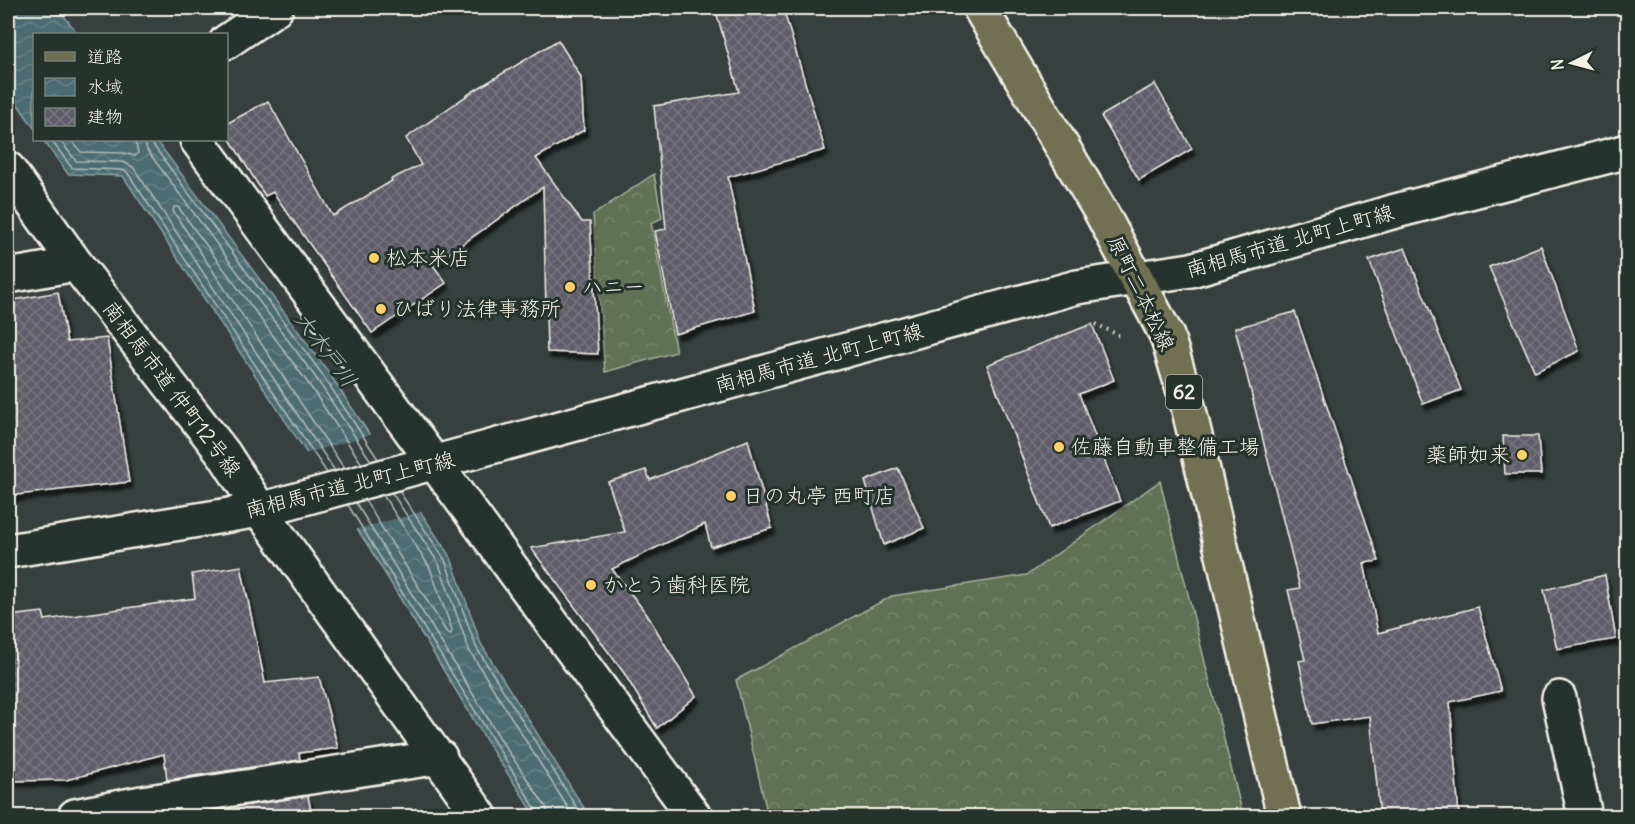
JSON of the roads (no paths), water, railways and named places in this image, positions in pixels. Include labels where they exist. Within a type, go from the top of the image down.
[{"type":"main road","name":"原町二本松線","points":[[980,8],[1101,212],[1167,336],[1188,406],[1284,816]]},
{"type":"street","points":[[228,41],[276,8]]},
{"type":"street","points":[[198,141],[427,466],[694,816]]},
{"type":"street","name":"南相馬市道 北町上町線","points":[[8,551],[270,507],[1077,287],[1191,270],[1392,212],[1628,151]]},
{"type":"street","name":"南相馬市道 仲町12号線","points":[[8,169],[76,264],[224,454],[270,507],[480,816]]},
{"type":"street","points":[[8,276],[76,264]]},
{"type":"street","points":[[1558,698],[1585,816]]},
{"type":"street","points":[[75,816],[143,810],[440,757]]},
{"type":"water","points":[[8,8],[58,8],[77,33],[33,33],[33,127],[8,90]]},
{"type":"water","points":[[44,141],[157,141],[327,370],[451,558],[481,644],[589,816],[536,816],[495,755],[369,547],[123,176],[68,174]]},
{"type":"place","name":"松本米店","points":[[374,258]]},
{"type":"place","name":"ハニー","points":[[570,287]]},
{"type":"place","name":"ひばり法律事務所","points":[[381,309]]},
{"type":"place","name":"佐藤自動車整備工場","points":[[1059,447]]},
{"type":"place","name":"薬師如来","points":[[1522,455]]},
{"type":"place","name":"日の丸亭 西町店","points":[[731,496]]},
{"type":"place","name":"かとう歯科医院","points":[[591,585]]},
{"type":"water label","name":"大木戸川","points":[[326,349]]}]
